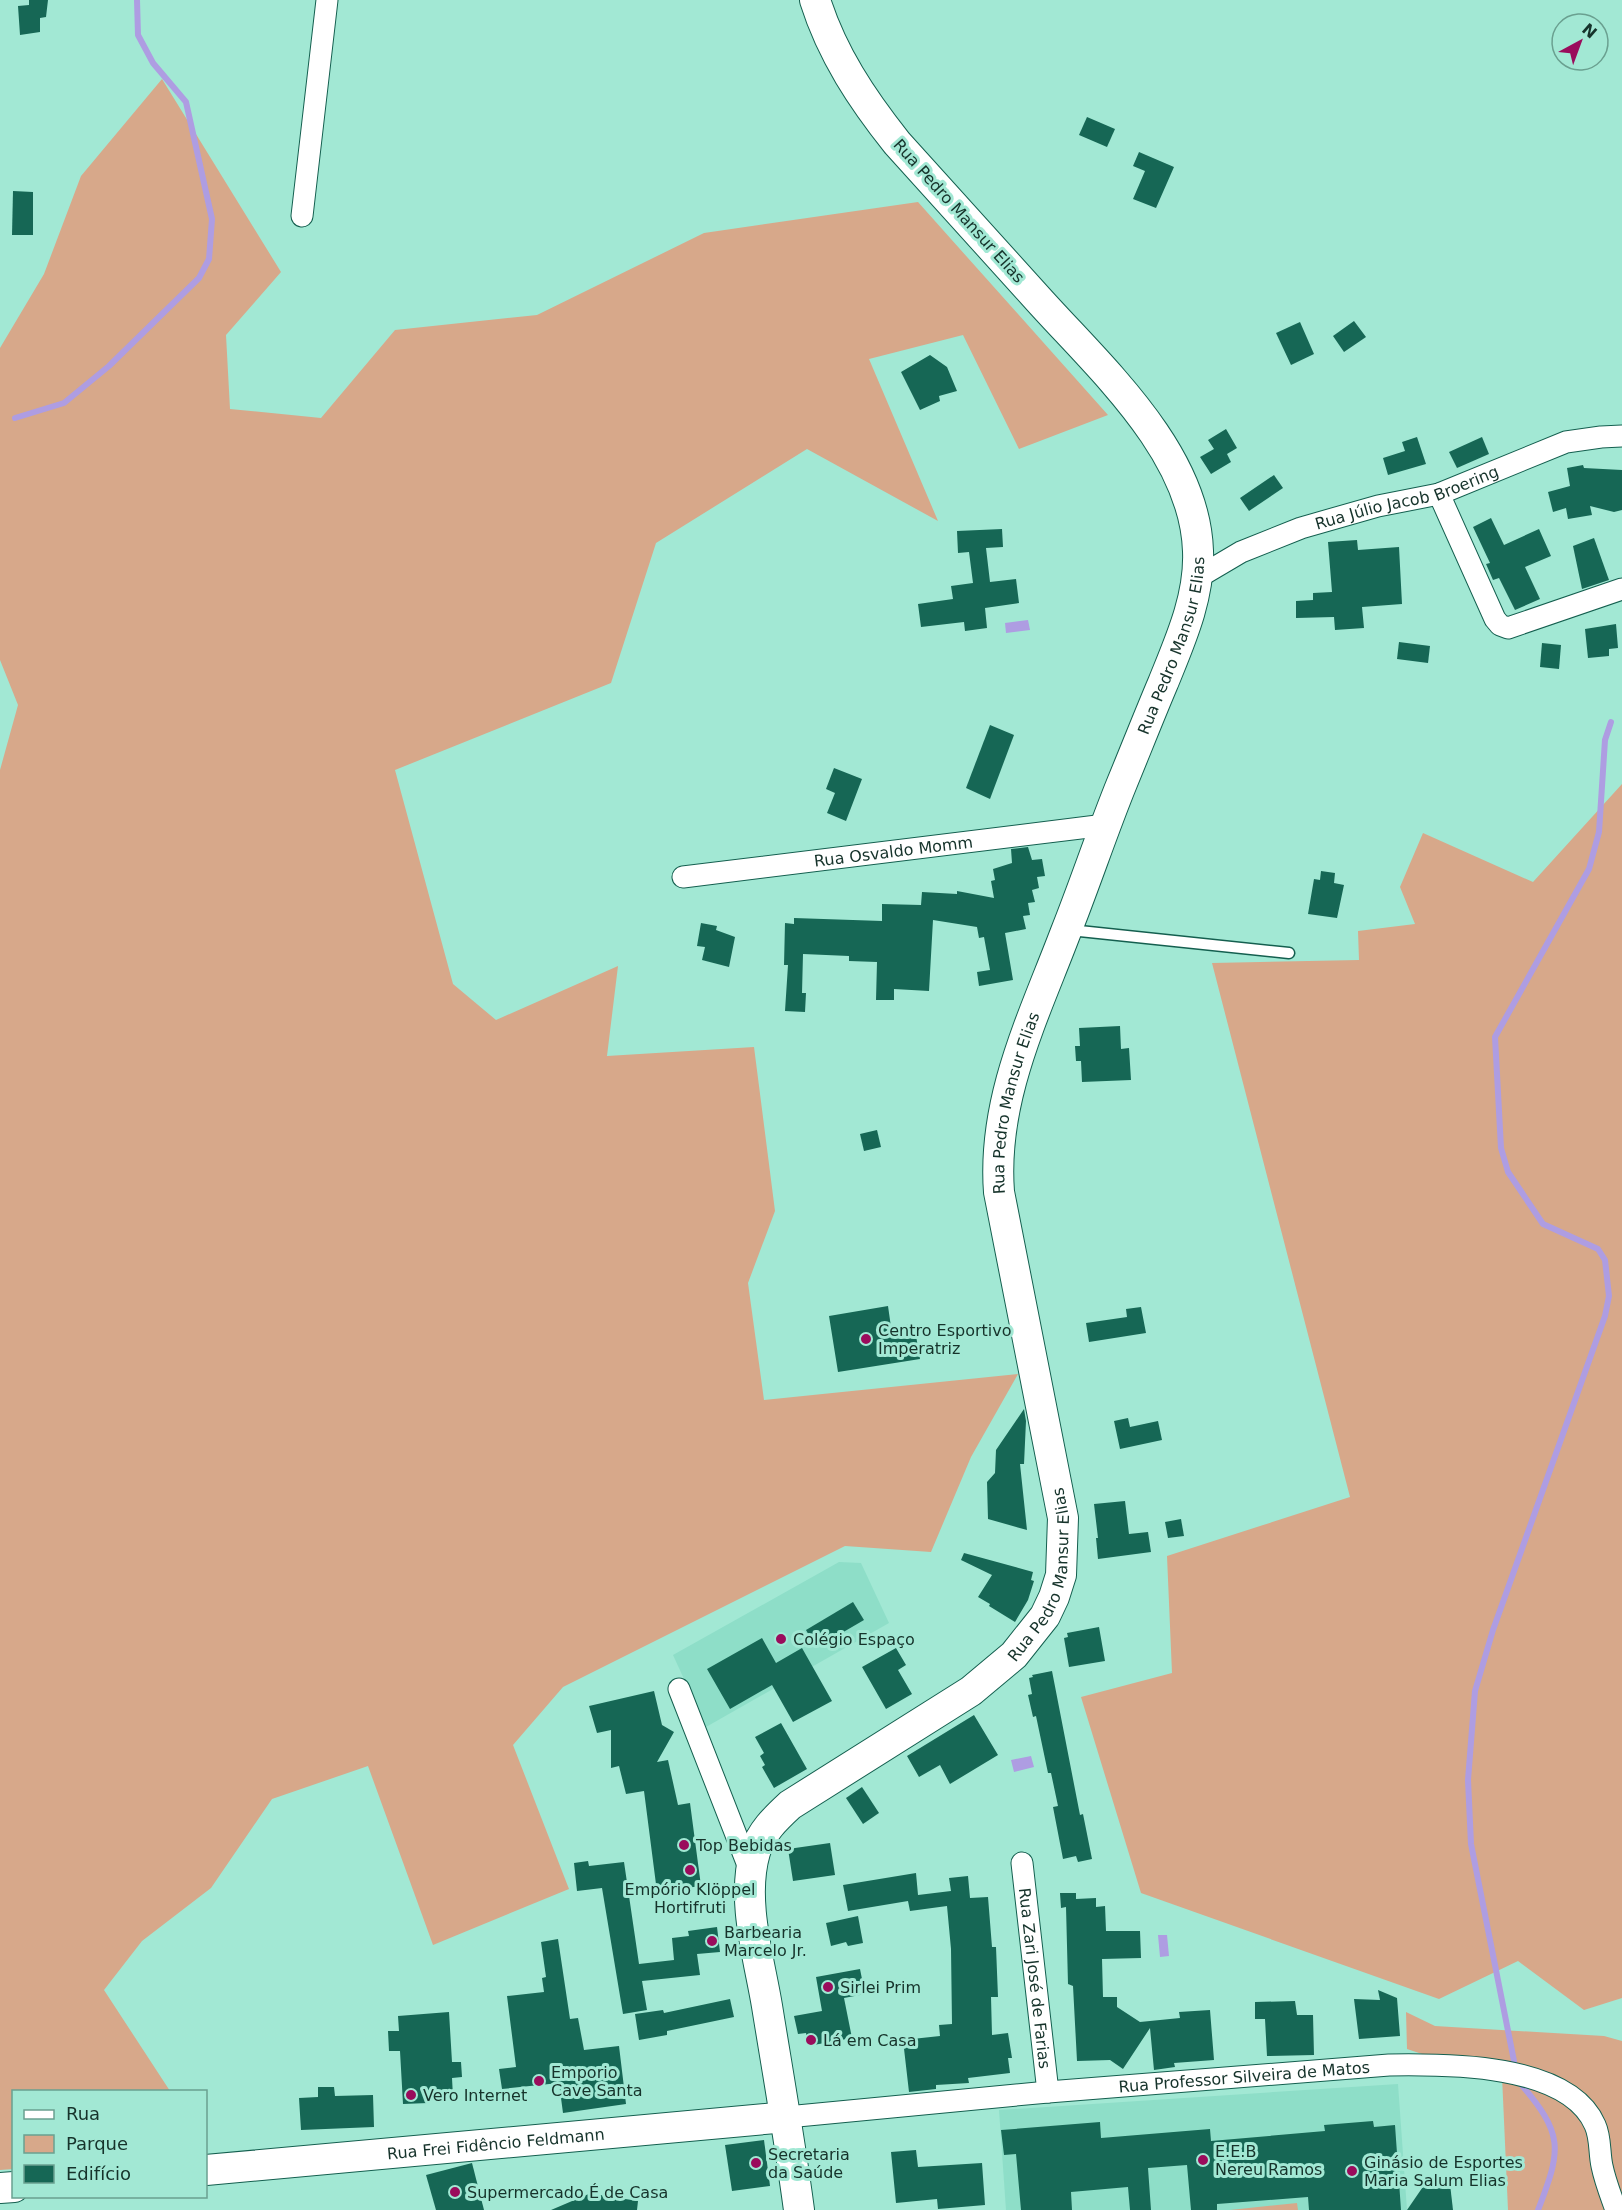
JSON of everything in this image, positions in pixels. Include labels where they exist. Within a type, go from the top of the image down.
[{"type":"main road","name":"Rua Pedro Mansur Elias","points":[[799,2210],[787,2117],[753,1921],[751,1873],[755,1850],[760,1839],[779,1815],[802,1797],[971,1691],[1014,1654],[1045,1616],[1054,1597],[1061,1575],[1063,1518],[999,1192],[997,1169],[1001,1122],[1018,1054],[1105,825],[1183,633],[1197,578],[1198,552],[1191,504],[1184,483],[1156,436],[1121,392],[905,152],[874,113],[855,87],[838,57],[815,0]]},
{"type":"main road","name":"Rua Frei Fidêncio Feldmann","points":[[207,2170],[787,2117]]},
{"type":"street","points":[[302,216],[327,0]]},
{"type":"street","name":"Rua Júlio Jacob Broering","points":[[1197,578],[1241,552],[1301,528],[1378,506],[1439,494],[1566,442],[1622,436]]},
{"type":"street","points":[[1439,494],[1495,619],[1500,625],[1508,627],[1622,589]]},
{"type":"street","name":"Rua Osvaldo Momm","points":[[683,877],[1105,825]]},
{"type":"street","points":[[679,1689],[751,1873]]},
{"type":"street","name":"Rua Zari José de Farias","points":[[1022,1863],[1048,2092]]},
{"type":"street","name":"Rua Professor Silveira de Matos","points":[[787,2117],[1048,2092],[1389,2065],[1413,2064],[1502,2071],[1529,2076],[1551,2084],[1570,2095],[1587,2112],[1596,2126],[1602,2166],[1616,2210]]},
{"type":"lane","points":[[1067,929],[1290,953]]},
{"type":"shaded area","points":[[1028,620],[1030,630],[1006,633],[1005,623]]},
{"type":"shaded area","name":"Colégio Espaço","points":[[839,1562],[861,1563],[889,1623],[706,1727],[673,1655]]},
{"type":"shaded area","points":[[1031,1756],[1034,1767],[1014,1772],[1011,1760]]},
{"type":"shaded area","points":[[1158,1935],[1167,1935],[1169,1956],[1160,1957]]},
{"type":"shaded area","name":"E.E.B Nereu Ramos","points":[[1398,2084],[1407,2210],[1006,2210],[999,2110]]},
{"type":"green space","points":[[162,79],[281,272],[226,335],[230,409],[321,418],[395,330],[537,315],[704,233],[918,202],[1108,415],[1019,449],[963,335],[869,359],[938,521],[807,449],[656,543],[611,683],[395,770],[453,984],[496,1020],[618,966],[607,1056],[754,1047],[775,1211],[748,1283],[764,1400],[1018,1374],[971,1457],[931,1552],[845,1546],[563,1687],[513,1745],[569,1889],[433,1945],[368,1766],[272,1799],[211,1888],[142,1941],[104,1990],[169,2090],[12,2090],[12,2169],[0,2170],[0,770],[18,705],[0,660],[0,348],[44,274],[81,176]]},
{"type":"green space","points":[[1622,784],[1622,1998],[1584,2010],[1518,1961],[1439,1999],[1141,1893],[1081,1697],[1172,1673],[1167,1556],[1350,1497],[1212,963],[1359,960],[1358,931],[1415,924],[1400,887],[1423,833],[1533,882]]},
{"type":"green space","points":[[1406,2012],[1435,2026],[1604,2036],[1622,2041],[1622,2210],[1574,2091],[1440,2060],[1407,2049]]},
{"type":"green space","points":[[1502,2076],[1528,2082],[1583,2115],[1609,2210],[1508,2210]]},
{"type":"green space","points":[[1297,2203],[1298,2210],[1230,2210]]},
{"type":"building","points":[[29,0],[48,0],[46,17],[40,18],[40,32],[20,35],[18,6],[29,5]]},
{"type":"building","points":[[1087,117],[1115,129],[1107,147],[1079,135]]},
{"type":"building","points":[[1139,152],[1174,167],[1156,208],[1133,199],[1145,171],[1133,166]]},
{"type":"building","points":[[13,191],[33,192],[33,235],[12,235]]},
{"type":"building","points":[[1354,321],[1366,337],[1344,352],[1333,336]]},
{"type":"building","points":[[1300,322],[1314,354],[1291,365],[1276,333]]},
{"type":"building","points":[[930,355],[947,367],[957,391],[939,396],[940,401],[920,410],[901,372]]},
{"type":"building","points":[[1226,429],[1237,448],[1227,454],[1231,462],[1211,474],[1200,457],[1214,449],[1208,440]]},
{"type":"building","points":[[1417,437],[1426,464],[1388,475],[1383,458],[1405,451],[1402,442]]},
{"type":"building","points":[[1482,437],[1489,454],[1457,468],[1449,452]]},
{"type":"building","points":[[1583,465],[1584,468],[1622,470],[1622,510],[1614,512],[1590,506],[1592,515],[1568,519],[1566,508],[1553,512],[1548,492],[1570,486],[1567,468]]},
{"type":"building","points":[[1274,475],[1283,488],[1249,511],[1240,498]]},
{"type":"building","points":[[1491,518],[1504,545],[1539,529],[1551,556],[1525,567],[1540,599],[1515,610],[1499,578],[1493,580],[1486,564],[1490,563],[1473,527]]},
{"type":"building","points":[[1002,529],[1003,547],[986,548],[990,582],[1016,579],[1019,603],[985,608],[987,628],[965,631],[964,622],[921,627],[918,604],[953,599],[951,586],[973,583],[969,552],[958,553],[957,531]]},
{"type":"building","points":[[1594,538],[1609,580],[1582,589],[1573,546]]},
{"type":"building","points":[[1357,540],[1358,550],[1399,547],[1402,604],[1362,607],[1364,628],[1335,630],[1334,617],[1296,618],[1296,601],[1313,600],[1313,593],[1332,592],[1328,542]]},
{"type":"building","points":[[1616,624],[1618,648],[1609,649],[1609,656],[1588,658],[1585,629]]},
{"type":"building","points":[[1399,642],[1430,646],[1428,663],[1397,659]]},
{"type":"building","points":[[1542,643],[1561,645],[1559,669],[1540,667]]},
{"type":"building","points":[[990,725],[1014,735],[990,799],[966,788]]},
{"type":"building","points":[[834,768],[862,779],[846,821],[827,813],[835,793],[826,789]]},
{"type":"building","points":[[1028,847],[1032,860],[1042,859],[1045,876],[1037,877],[1039,888],[1032,890],[1035,902],[1028,903],[1030,915],[1023,916],[1026,929],[1005,933],[1013,980],[979,986],[977,972],[990,970],[984,937],[979,938],[977,927],[933,920],[929,991],[894,989],[894,1000],[876,1000],[877,962],[849,961],[849,956],[803,954],[802,993],[806,993],[805,1012],[785,1011],[788,965],[784,965],[785,923],[794,924],[794,918],[882,921],[882,904],[921,905],[922,892],[957,894],[957,891],[994,898],[991,881],[995,880],[993,869],[1012,863],[1011,849]]},
{"type":"building","points":[[1321,871],[1335,873],[1334,883],[1344,885],[1337,918],[1308,914],[1314,879],[1320,880]]},
{"type":"building","points":[[701,923],[717,926],[716,930],[735,937],[729,967],[702,960],[705,947],[697,946]]},
{"type":"building","points":[[1120,1026],[1121,1049],[1129,1048],[1131,1080],[1082,1082],[1081,1061],[1076,1061],[1075,1046],[1080,1046],[1079,1028]]},
{"type":"building","points":[[877,1130],[881,1147],[864,1151],[860,1134]]},
{"type":"building","points":[[888,1306],[891,1327],[914,1324],[920,1359],[838,1372],[829,1316]]},
{"type":"building","points":[[1141,1307],[1146,1333],[1089,1342],[1086,1323],[1127,1317],[1126,1309]]},
{"type":"building","points":[[1024,1409],[1026,1421],[1024,1464],[1020,1464],[1027,1530],[988,1519],[987,1482],[995,1473],[996,1450]]},
{"type":"building","points":[[1128,1418],[1130,1427],[1158,1421],[1162,1440],[1120,1449],[1114,1421]]},
{"type":"building","points":[[1125,1501],[1129,1534],[1148,1532],[1151,1552],[1098,1559],[1094,1504]]},
{"type":"building","points":[[1181,1519],[1184,1536],[1168,1538],[1165,1522]]},
{"type":"building","points":[[964,1553],[1033,1572],[1031,1580],[1034,1581],[1028,1600],[1015,1622],[978,1597],[992,1575],[961,1560]]},
{"type":"building","points":[[853,1602],[864,1620],[816,1648],[806,1630]]},
{"type":"building","points":[[1099,1627],[1105,1661],[1069,1667],[1064,1638],[1068,1637],[1067,1633]]},
{"type":"building","points":[[762,1638],[776,1663],[802,1648],[832,1701],[793,1722],[772,1685],[730,1709],[707,1669]]},
{"type":"building","points":[[896,1648],[906,1665],[898,1670],[912,1694],[886,1709],[862,1667]]},
{"type":"building","points":[[1052,1671],[1080,1815],[1083,1814],[1092,1859],[1078,1862],[1076,1856],[1063,1859],[1053,1807],[1058,1806],[1051,1773],[1048,1773],[1036,1716],[1033,1717],[1028,1695],[1032,1694],[1029,1678],[1033,1677],[1032,1675]]},
{"type":"building","points":[[654,1691],[662,1725],[674,1732],[657,1762],[668,1760],[678,1805],[690,1803],[701,1886],[657,1892],[644,1791],[626,1794],[619,1766],[611,1768],[611,1730],[597,1733],[589,1706]]},
{"type":"building","points":[[974,1715],[998,1755],[950,1784],[940,1765],[919,1777],[907,1756]]},
{"type":"building","points":[[781,1723],[807,1769],[774,1788],[762,1767],[765,1765],[760,1756],[764,1753],[755,1737]]},
{"type":"building","points":[[862,1787],[879,1813],[863,1824],[846,1798]]},
{"type":"building","points":[[830,1843],[835,1875],[793,1881],[788,1849]]},
{"type":"building","points":[[588,1861],[589,1866],[624,1862],[639,1964],[674,1960],[672,1938],[689,1936],[688,1931],[717,1927],[720,1952],[697,1954],[700,1975],[642,1981],[647,2010],[623,2014],[602,1888],[577,1891],[574,1863]]},
{"type":"building","points":[[916,1873],[918,1895],[951,1891],[949,1878],[968,1876],[970,1898],[988,1897],[992,1947],[996,1947],[998,1997],[991,1997],[992,2035],[1008,2033],[1012,2058],[1008,2058],[1010,2073],[968,2078],[969,2083],[936,2085],[936,2089],[909,2092],[903,2040],[940,2036],[939,2025],[952,2024],[951,1949],[947,1906],[910,1911],[908,1901],[848,1911],[843,1885]]},
{"type":"building","points":[[1060,1893],[1076,1893],[1076,1899],[1096,1898],[1096,1907],[1105,1906],[1106,1931],[1140,1931],[1141,1958],[1102,1959],[1103,1997],[1117,1997],[1117,2007],[1140,2022],[1180,2018],[1179,2012],[1210,2010],[1214,2060],[1174,2063],[1175,2067],[1154,2070],[1150,2028],[1123,2069],[1110,2060],[1077,2061],[1073,1986],[1068,1984],[1066,1907],[1061,1908]]},
{"type":"building","points":[[858,1916],[863,1943],[848,1946],[846,1942],[831,1946],[826,1923]]},
{"type":"building","points":[[558,1939],[570,2019],[578,2018],[584,2050],[619,2046],[626,2104],[563,2113],[559,2083],[502,2089],[499,2069],[516,2067],[507,1996],[544,1992],[542,1978],[546,1977],[541,1942]]},
{"type":"building","points":[[860,1969],[865,1994],[844,1998],[852,2038],[808,2046],[806,2033],[798,2034],[794,2016],[822,2011],[816,1977]]},
{"type":"building","points":[[1378,1990],[1397,1998],[1400,2036],[1359,2039],[1354,1999],[1380,2000]]},
{"type":"building","points":[[730,1999],[734,2017],[667,2031],[667,2035],[639,2040],[635,2014],[663,2010],[664,2013]]},
{"type":"building","points":[[1295,2001],[1297,2015],[1313,2015],[1314,2055],[1267,2056],[1265,2019],[1255,2019],[1255,2002]]},
{"type":"building","points":[[449,2012],[452,2062],[461,2062],[462,2077],[452,2078],[453,2097],[428,2099],[428,2103],[403,2104],[400,2051],[389,2051],[388,2031],[399,2031],[398,2016]]},
{"type":"building","points":[[318,2087],[334,2087],[335,2096],[373,2095],[374,2127],[301,2130],[299,2098],[318,2097]]},
{"type":"building","points":[[1373,2121],[1374,2127],[1395,2125],[1401,2210],[1309,2210],[1308,2197],[1217,2204],[1217,2210],[1191,2210],[1187,2165],[1148,2168],[1151,2210],[1130,2210],[1128,2187],[1071,2192],[1072,2210],[1021,2210],[1016,2154],[1004,2155],[1001,2130],[1100,2122],[1101,2138],[1210,2129],[1211,2141],[1325,2131],[1324,2125]]},
{"type":"building","points":[[764,2140],[770,2186],[732,2191],[725,2145]]},
{"type":"building","points":[[916,2150],[918,2167],[982,2163],[985,2205],[938,2209],[937,2199],[896,2203],[891,2152]]},
{"type":"building","name":"Supermercado É de Casa","points":[[472,2163],[484,2210],[436,2210],[426,2175]]},
{"type":"building","points":[[1429,2178],[1444,2178],[1450,2184],[1453,2210],[1407,2210]]},
{"type":"building","points":[[598,2190],[600,2195],[638,2201],[637,2210],[551,2210]]},
{"type":"waterway","points":[[15,418],[64,403],[109,366],[199,278],[209,259],[212,219],[186,102],[153,63],[138,35],[137,0]]},
{"type":"waterway","points":[[1514,2061],[1471,1844],[1468,1780],[1475,1691],[1493,1630],[1605,1316],[1609,1296],[1605,1260],[1598,1249],[1543,1224],[1508,1172],[1501,1148],[1495,1037],[1589,869],[1599,832],[1605,740],[1611,722]]},
{"type":"waterway","points":[[1519,2082],[1544,2115],[1554,2142],[1551,2171],[1538,2210]]},
{"type":"place","name":"Centro Esportivo Imperatriz","points":[[866,1339]]},
{"type":"place","name":"Colégio Espaço","points":[[781,1639]]},
{"type":"place","name":"Top Bebidas","points":[[684,1845]]},
{"type":"place","name":"Empório Klöppel Hortifruti","points":[[690,1870]]},
{"type":"place","name":"Barbearia Marcelo Jr.","points":[[712,1941]]},
{"type":"place","name":"Sirlei Prim","points":[[828,1987]]},
{"type":"place","name":"Lá em Casa","points":[[811,2040]]},
{"type":"place","name":"Emporio Cave Santa","points":[[539,2081]]},
{"type":"place","name":"Vero Internet","points":[[411,2095]]},
{"type":"place","name":"E.E.B Nereu Ramos","points":[[1203,2160]]},
{"type":"place","name":"Secretaria da Saúde","points":[[756,2163]]},
{"type":"place","name":"Ginásio de Esportes Maria Salum Elias","points":[[1352,2171]]},
{"type":"place","name":"Supermercado É de Casa","points":[[455,2192]]}]
